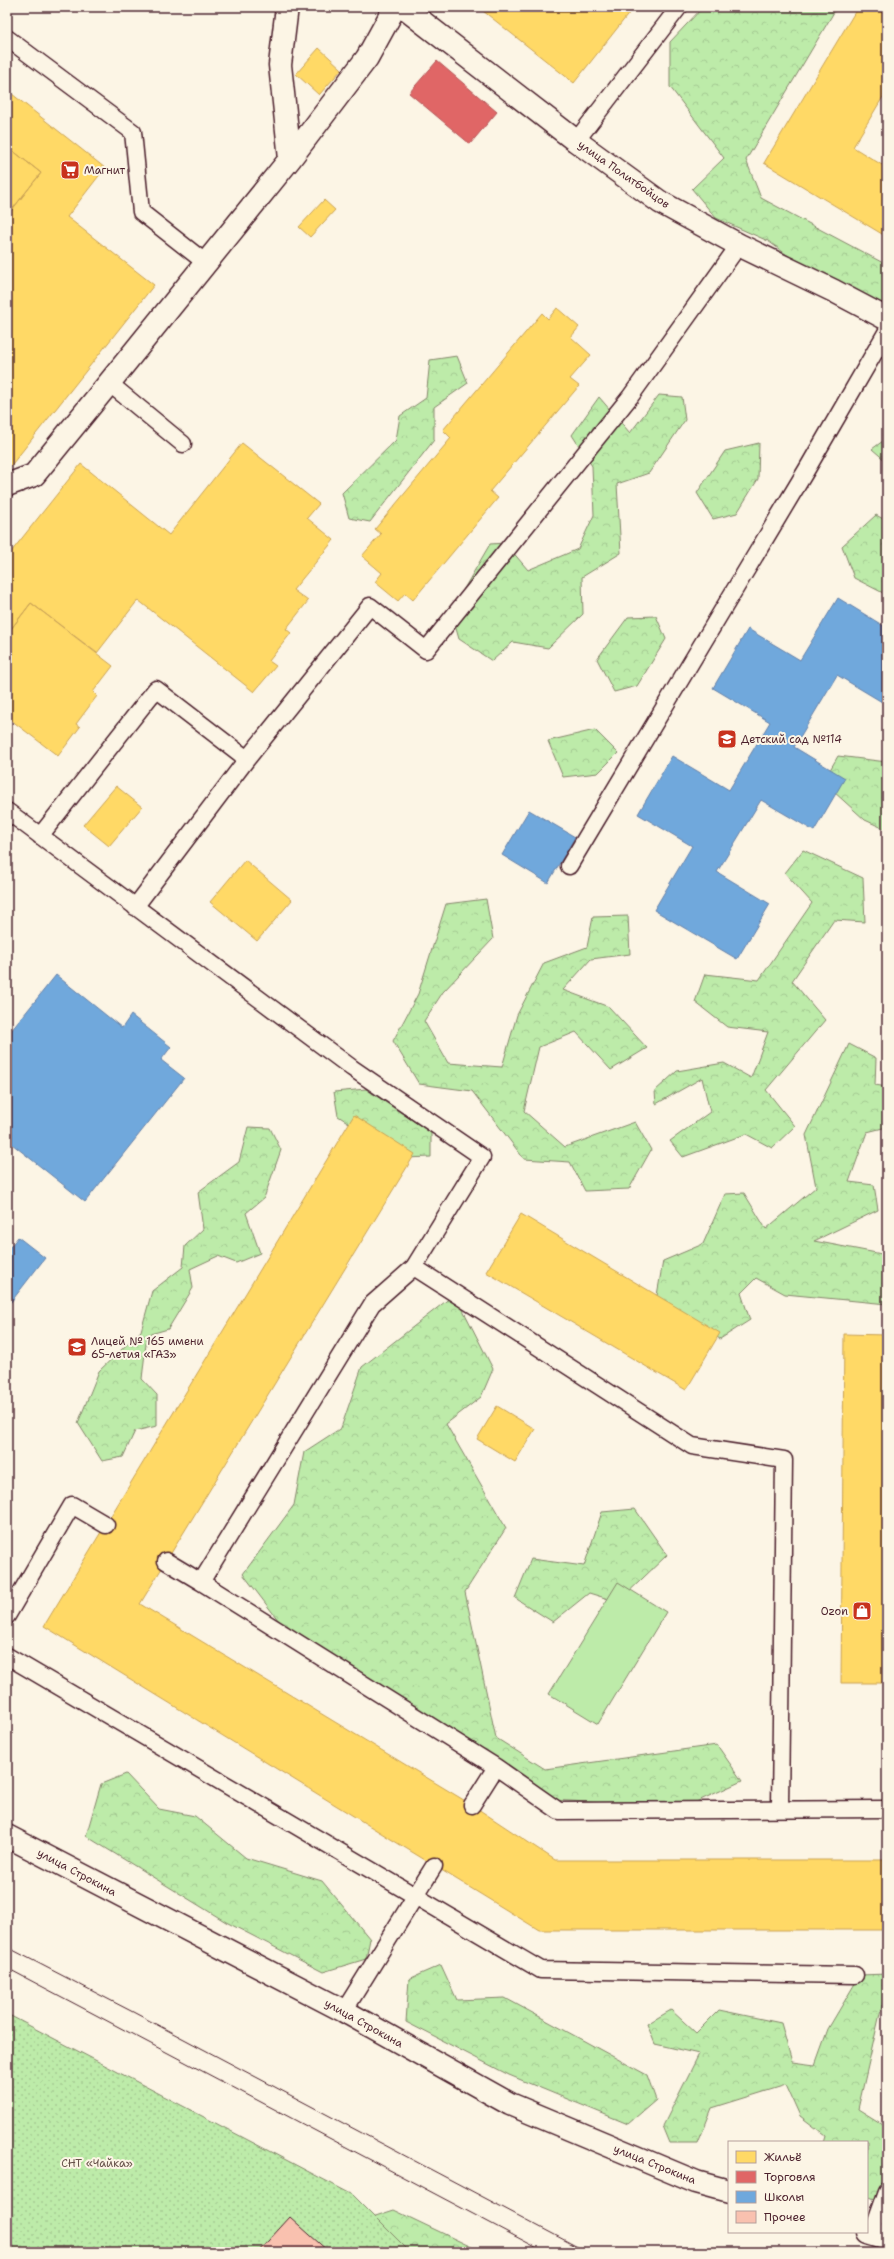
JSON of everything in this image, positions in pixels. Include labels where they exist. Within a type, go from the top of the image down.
[{"type":"street","points":[[287,7],[280,65],[290,159]]},
{"type":"street","points":[[7,485],[34,476],[290,159],[367,58],[395,7]]},
{"type":"street","name":"улица Политбойцов","points":[[403,7],[576,141],[660,202],[739,245],[834,290],[887,319]]},
{"type":"street","name":"улица Строкина","points":[[7,1836],[344,2011],[510,2104],[696,2182],[728,2191]]},
{"type":"lane","points":[[576,141],[679,7]]},
{"type":"lane","points":[[7,38],[133,132],[141,212],[206,263]]},
{"type":"lane","points":[[135,908],[247,759],[370,606],[426,650],[630,397],[739,245]]},
{"type":"lane","points":[[569,866],[807,469],[887,331]]},
{"type":"lane","points":[[109,382],[183,444]]},
{"type":"lane","points":[[40,836],[156,689],[247,759]]},
{"type":"lane","points":[[7,811],[135,908],[352,1068],[482,1157],[414,1267],[372,1304],[201,1582]]},
{"type":"lane","points":[[414,1267],[692,1446],[784,1460],[780,1809]]},
{"type":"lane","points":[[7,1616],[72,1505],[106,1525]]},
{"type":"lane","points":[[166,1561],[496,1767],[559,1811],[887,1809]]},
{"type":"lane","points":[[7,1656],[541,1970],[855,1976]]},
{"type":"lane","points":[[472,1805],[496,1767]]},
{"type":"lane","points":[[344,2011],[434,1866]]},
{"type":"lane","points":[[875,2234],[887,2191]]},
{"type":"green space","points":[[703,7],[837,7],[746,160],[761,198],[887,265],[887,328],[768,241],[716,218],[692,189],[724,158],[670,87],[670,42]]},
{"type":"green space","points":[[457,356],[468,383],[434,407],[434,440],[370,522],[349,518],[342,493],[396,440],[400,416],[426,398],[430,360]]},
{"type":"green space","points":[[659,395],[682,397],[685,420],[649,473],[617,484],[621,553],[582,577],[583,614],[548,648],[513,642],[492,661],[459,639],[451,611],[490,544],[505,543],[528,570],[578,549],[594,515],[592,466],[572,435],[599,397],[630,433]]},
{"type":"green space","points":[[887,438],[887,462],[872,449]]},
{"type":"green space","points":[[759,443],[758,479],[737,513],[713,519],[697,493],[725,451]]},
{"type":"green space","points":[[876,515],[887,521],[887,595],[854,578],[842,546]]},
{"type":"green space","points":[[656,616],[666,639],[637,686],[614,692],[597,659],[628,617]]},
{"type":"green space","points":[[595,730],[618,753],[598,773],[563,777],[548,741]]},
{"type":"green space","points":[[838,756],[887,762],[887,830],[865,820],[823,782]]},
{"type":"green space","points":[[803,850],[863,878],[865,922],[834,920],[792,981],[825,1020],[766,1090],[795,1126],[772,1148],[746,1134],[683,1157],[670,1141],[710,1112],[702,1078],[656,1104],[655,1091],[677,1071],[724,1063],[751,1078],[768,1032],[727,1027],[695,1002],[705,974],[759,980],[812,903],[785,873]]},
{"type":"green space","points":[[486,899],[493,939],[443,992],[424,1021],[448,1063],[502,1067],[517,1015],[544,963],[587,947],[593,917],[628,916],[630,954],[591,959],[563,990],[609,1007],[647,1048],[611,1070],[576,1032],[539,1047],[524,1111],[565,1147],[635,1122],[651,1150],[629,1189],[585,1191],[570,1162],[524,1159],[472,1091],[419,1084],[393,1041],[418,994],[446,904]]},
{"type":"green space","points":[[849,1044],[876,1058],[875,1085],[887,1087],[887,1127],[867,1132],[849,1182],[874,1185],[878,1210],[814,1241],[887,1255],[887,1304],[785,1294],[756,1278],[741,1293],[750,1320],[720,1339],[656,1301],[663,1261],[703,1244],[725,1194],[744,1193],[766,1229],[816,1187],[806,1135]]},
{"type":"green space","points":[[366,1089],[431,1133],[431,1157],[405,1158],[338,1116],[334,1092]]},
{"type":"green space","points":[[248,1127],[270,1128],[281,1150],[264,1198],[246,1213],[260,1253],[236,1263],[218,1256],[190,1269],[193,1288],[168,1329],[147,1335],[142,1379],[157,1395],[157,1426],[135,1431],[123,1457],[102,1461],[78,1423],[99,1371],[141,1331],[152,1291],[183,1267],[185,1246],[203,1229],[198,1192],[239,1162]]},
{"type":"green space","points":[[455,1294],[493,1369],[481,1397],[446,1424],[506,1528],[465,1592],[496,1738],[545,1769],[717,1745],[742,1781],[685,1807],[550,1800],[295,1642],[243,1574],[294,1505],[304,1452],[341,1428],[362,1367]]},
{"type":"green space","points":[[635,1509],[667,1555],[618,1602],[589,1593],[553,1622],[515,1598],[531,1559],[584,1566],[602,1512]]},
{"type":"green space","points":[[618,1582],[666,1612],[598,1724],[549,1694]]},
{"type":"green space","points":[[126,1774],[159,1809],[195,1816],[246,1858],[322,1881],[370,1939],[366,1959],[323,1972],[226,1922],[86,1836],[101,1784]]},
{"type":"green space","points":[[441,1965],[457,2000],[505,1998],[647,2075],[656,2100],[628,2124],[509,2075],[406,2022],[409,1979]]},
{"type":"green space","points":[[887,1974],[887,2004],[882,2005],[858,2109],[887,2127],[887,2192],[877,2200],[868,2196],[868,2141],[823,2141],[825,2135],[800,2116],[786,2085],[712,2108],[698,2143],[670,2143],[663,2126],[699,2054],[655,2044],[647,2024],[671,2010],[696,2033],[719,2010],[781,2023],[792,2062],[815,2065],[828,2029],[860,1975]]},
{"type":"green space","name":"СНТ «Чайка»","points":[[7,2014],[353,2195],[410,2252],[7,2252]]},
{"type":"green space","points":[[394,2210],[482,2252],[380,2252],[354,2223]]},
{"type":"building: Жильё","points":[[478,7],[634,7],[574,83]]},
{"type":"building: Жильё","points":[[858,7],[887,7],[887,90],[853,147],[882,165],[887,158],[887,237],[764,163]]},
{"type":"building: Жильё","points":[[319,48],[342,69],[319,95],[296,74]]},
{"type":"building: Жильё","points":[[7,90],[105,168],[67,217],[154,285],[9,468],[7,467],[7,216],[41,173],[7,146]]},
{"type":"building: Жильё","points":[[7,146],[41,173],[7,216]]},
{"type":"building: Жильё","points":[[324,200],[335,210],[310,237],[299,227]]},
{"type":"building: Жильё","points":[[557,308],[579,327],[571,337],[591,355],[570,379],[579,386],[490,491],[498,498],[413,600],[405,593],[398,601],[375,582],[382,573],[362,556],[381,534],[375,529],[451,438],[443,430],[542,313],[548,319]]},
{"type":"building: Жильё","points":[[242,443],[319,504],[307,518],[334,540],[293,590],[308,601],[286,629],[291,633],[269,661],[276,666],[254,692],[138,600],[97,653],[31,603],[11,629],[7,625],[7,557],[81,464],[169,535]]},
{"type":"building: Жильё","points":[[31,603],[113,666],[93,692],[97,696],[76,724],[80,727],[58,756],[7,717],[7,625],[11,629]]},
{"type":"building: Жильё","points":[[116,786],[142,807],[109,846],[83,825]]},
{"type":"building: Жильё","points":[[245,860],[292,900],[257,941],[210,902]]},
{"type":"building: Жильё","points":[[354,1115],[415,1154],[140,1604],[472,1805],[555,1860],[887,1860],[887,1930],[539,1930],[44,1626]]},
{"type":"building: Жильё","points":[[521,1214],[720,1333],[686,1390],[486,1272]]},
{"type":"building: Жильё","points":[[844,1334],[887,1335],[887,1683],[841,1683]]},
{"type":"building: Жильё","points":[[497,1406],[535,1429],[515,1462],[477,1439]]},
{"type":"building: Торговля","points":[[437,61],[497,112],[470,144],[409,93]]},
{"type":"building: Школы","points":[[838,598],[887,628],[887,705],[837,675],[794,747],[845,778],[814,831],[761,800],[717,872],[770,904],[737,959],[654,910],[692,846],[638,814],[672,756],[729,790],[770,722],[713,688],[748,629],[800,660]]},
{"type":"building: Школы","points":[[529,810],[575,837],[548,883],[502,855]]},
{"type":"building: Школы","points":[[56,975],[122,1028],[131,1015],[171,1047],[161,1060],[184,1078],[85,1202],[7,1140],[7,1036]]},
{"type":"building: Школы","points":[[18,1237],[45,1258],[7,1307],[7,1251]]},
{"type":"building: Прочее","points":[[290,2217],[329,2252],[258,2252]]},
{"type":"tram line","points":[[7,1947],[587,2252]]},
{"type":"tram line","points":[[7,1968],[545,2252]]},
{"type":"place","name":"Магнит","points":[[70,170]]},
{"type":"place","name":"Детский сад №114","points":[[727,739]]},
{"type":"place","name":"Лицей № 165 имени 65-летия «ГАЗ»","points":[[77,1347]]},
{"type":"place","name":"Ozon","points":[[862,1611]]}]
